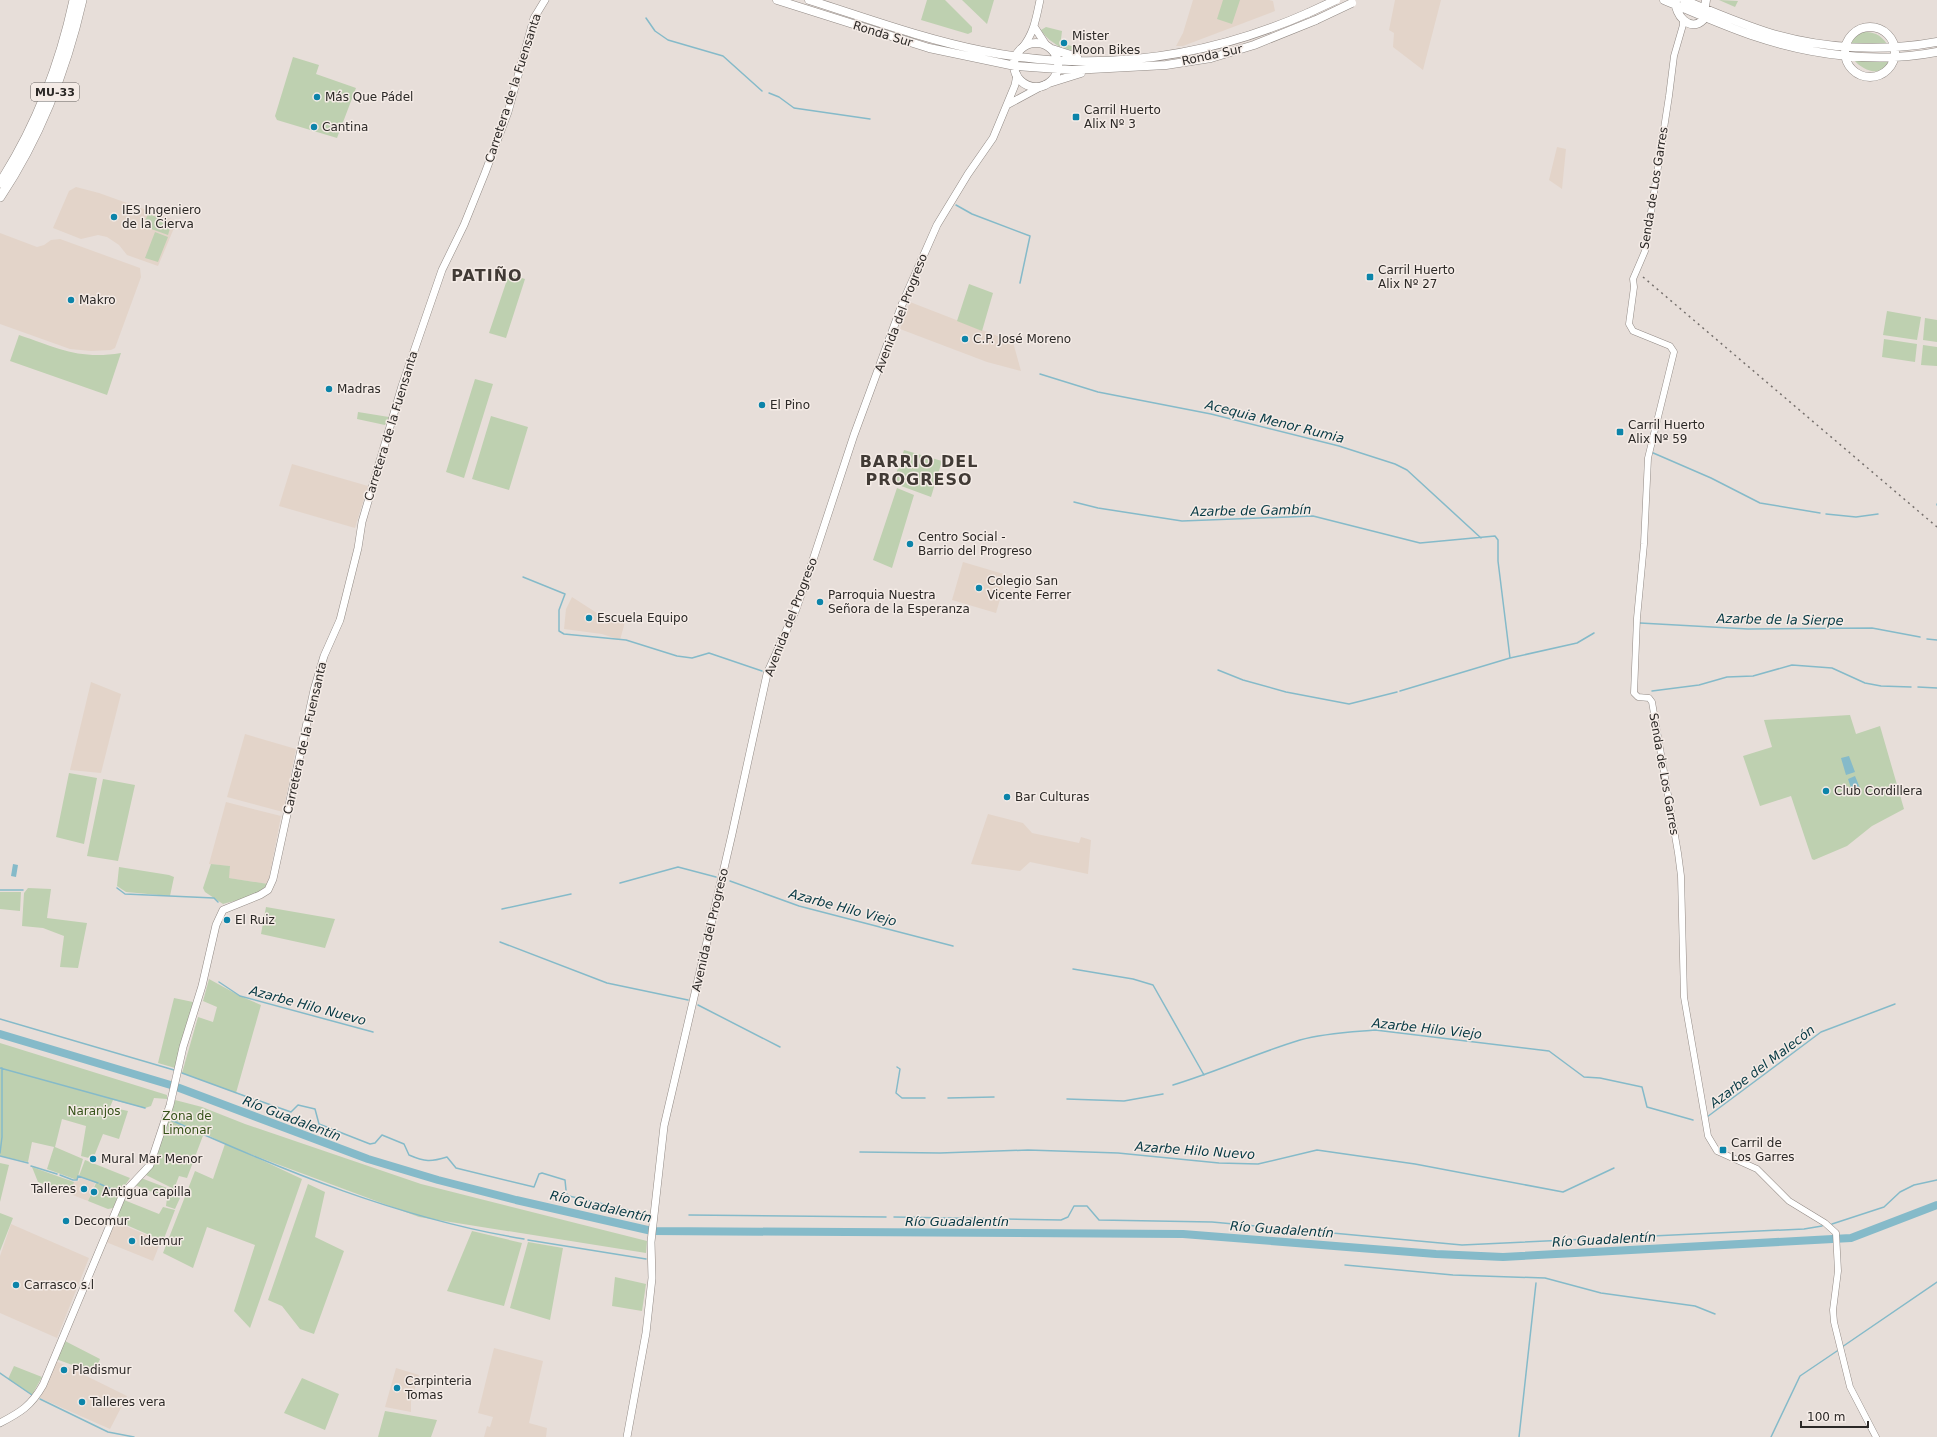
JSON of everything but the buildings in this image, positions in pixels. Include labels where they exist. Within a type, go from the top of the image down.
[{"type":"highway","name":"MU-33","points":[[0,197],[28,150],[52,98],[67,55],[75,13],[74,0]]},
{"type":"highway","name":"MU-33","points":[[0,183],[21,147],[46,95],[75,13],[82,0]]},
{"type":"main road","name":"Carretera de la Fuensanta","points":[[0,1423],[22,1412],[34,1400],[43,1385],[124,1194],[150,1165],[170,1104],[183,1047],[202,986],[216,922],[223,910],[260,895],[268,890],[273,879],[314,690],[324,656],[340,620],[359,545],[362,522],[402,386],[442,270],[464,225],[508,112],[534,18],[545,0]]},
{"type":"main road","name":"Ronda Sur","points":[[776,0],[929,48],[1014,66],[1057,70],[1088,70],[1166,65],[1211,58],[1254,46],[1316,20],[1354,1]]},
{"type":"main road","name":"Ronda Sur","points":[[809,0],[923,36],[983,51],[1058,61],[1123,60],[1164,56],[1208,48],[1253,35],[1336,0]]},
{"type":"main road","points":[[1040,0],[1035,28],[1016,56],[1014,66],[1017,75],[1028,85],[1036,86],[1088,70]]},
{"type":"main road","points":[[1664,0],[1676,2],[1705,12]]},
{"type":"main road","points":[[1684,0],[1750,34],[1780,44],[1825,53],[1937,42]]},
{"type":"main road","points":[[1676,2],[1677,12],[1683,20],[1692,24],[1701,22],[1705,12],[1706,0]]},
{"type":"main road","points":[[1870,26],[1877,27],[1889,35],[1895,47],[1895,56],[1892,65],[1881,74],[1868,77],[1854,71],[1849,65],[1845,51],[1847,40],[1854,32],[1870,26]]},
{"type":"main road","points":[[1007,105],[1046,84],[1053,79],[1057,70],[1058,61],[1035,28]]},
{"type":"main road","points":[[1022,48],[1036,43],[1075,57],[1123,60]]},
{"type":"main road","points":[[1845,51],[1895,56],[1937,52]]},
{"type":"main road","name":"Avenida del Progreso","points":[[628,1437],[643,1347],[652,1278],[651,1242],[664,1126],[768,674],[800,598],[854,435],[903,302],[937,225],[968,174],[993,138],[1007,105],[1017,75]]},
{"type":"street","points":[[1681,36],[1683,20]]},
{"type":"street","points":[[1681,36],[1692,24]]},
{"type":"street","name":"Senda de Los Garres","points":[[1681,36],[1673,60],[1669,96],[1645,251],[1633,279],[1634,287],[1629,324],[1633,332],[1670,346],[1674,352],[1648,458],[1634,693],[1638,697],[1649,698],[1652,702],[1678,854],[1681,876],[1683,992],[1708,1136],[1717,1151],[1757,1169],[1786,1198],[1825,1223],[1837,1234],[1838,1271],[1833,1310],[1834,1322],[1850,1386],[1876,1437]]},
{"type":"shaded area","points":[[1193,0],[1269,0],[1273,1],[1275,11],[1183,46],[1176,46],[1183,33]]},
{"type":"shaded area","points":[[1395,0],[1441,0],[1423,70],[1393,47],[1394,33],[1389,30]]},
{"type":"shaded area","points":[[1557,147],[1566,149],[1562,189],[1549,180]]},
{"type":"shaded area","points":[[76,187],[99,193],[177,221],[158,266],[127,255],[119,245],[107,237],[98,235],[81,239],[53,228],[69,191]]},
{"type":"shaded area","points":[[0,233],[37,247],[44,245],[51,240],[60,239],[140,268],[141,277],[115,348],[111,350],[91,351],[70,349],[0,324]]},
{"type":"shaded area","name":"C.P. José Moreno","points":[[910,302],[1013,342],[1021,371],[987,362],[900,329]]},
{"type":"shaded area","points":[[292,464],[368,486],[355,528],[279,506]]},
{"type":"shaded area","name":"Colegio San Vicente Ferrer","points":[[963,562],[1007,575],[996,613],[952,600]]},
{"type":"shaded area","name":"Escuela Equipo","points":[[572,597],[600,615],[625,622],[620,640],[602,634],[564,629],[566,609]]},
{"type":"shaded area","points":[[91,682],[121,694],[101,773],[70,770]]},
{"type":"shaded area","points":[[245,734],[296,749],[283,812],[227,797]]},
{"type":"shaded area","points":[[226,802],[281,816],[268,884],[228,878],[230,866],[209,864]]},
{"type":"shaded area","points":[[988,814],[1023,823],[1032,833],[1079,843],[1081,837],[1091,840],[1088,874],[1030,862],[1020,871],[971,864]]},
{"type":"shaded area","name":"Talleres","points":[[80,1178],[95,1183],[88,1201],[70,1194],[74,1182],[79,1181]]},
{"type":"shaded area","points":[[116,1222],[161,1241],[153,1261],[106,1242]]},
{"type":"shaded area","points":[[11,1224],[89,1258],[57,1338],[0,1313],[0,1256]]},
{"type":"shaded area","points":[[494,1348],[543,1361],[529,1423],[547,1428],[546,1437],[484,1437],[487,1426],[490,1427],[493,1417],[478,1413]]},
{"type":"shaded area","points":[[54,1360],[127,1396],[110,1429],[40,1398]]},
{"type":"shaded area","points":[[396,1368],[419,1375],[411,1401],[411,1412],[385,1407]]},
{"type":"green space","points":[[927,0],[945,0],[972,27],[972,32],[968,34],[921,20]]},
{"type":"green space","points":[[962,0],[994,0],[987,24]]},
{"type":"green space","points":[[1223,0],[1240,0],[1232,24],[1217,19]]},
{"type":"green space","points":[[1719,0],[1738,1],[1735,7]]},
{"type":"green space","points":[[1046,27],[1062,31],[1060,47],[1049,40],[1043,33],[1041,30]]},
{"type":"green space","points":[[1863,32],[1876,34],[1887,44],[1850,43],[1854,36]]},
{"type":"green space","points":[[1064,44],[1083,49],[1083,53],[1063,48]]},
{"type":"green space","name":"Más Que Pádel","points":[[293,57],[319,65],[316,74],[356,88],[337,138],[277,120],[275,116]]},
{"type":"green space","points":[[1854,60],[1889,60],[1883,70],[1873,71],[1868,70]]},
{"type":"green space","points":[[148,214],[172,222],[168,235],[143,226]]},
{"type":"green space","points":[[155,232],[168,237],[158,262],[145,258]]},
{"type":"green space","points":[[509,274],[525,279],[506,338],[489,333]]},
{"type":"green space","points":[[969,284],[993,293],[982,331],[957,321]]},
{"type":"green space","points":[[1887,311],[1921,317],[1917,340],[1883,335]]},
{"type":"green space","points":[[1925,318],[1937,320],[1937,342],[1923,340]]},
{"type":"green space","points":[[19,335],[69,352],[93,355],[121,353],[107,395],[10,361]]},
{"type":"green space","points":[[1884,339],[1917,344],[1915,362],[1882,357]]},
{"type":"green space","points":[[1923,345],[1937,347],[1937,366],[1921,365]]},
{"type":"green space","points":[[475,379],[493,384],[464,478],[446,472]]},
{"type":"green space","points":[[358,412],[389,417],[385,425],[357,419]]},
{"type":"green space","points":[[491,416],[528,427],[509,490],[472,479]]},
{"type":"green space","points":[[904,450],[942,461],[931,497],[893,483]]},
{"type":"green space","points":[[897,488],[914,495],[892,568],[873,560]]},
{"type":"green space","name":"Club Cordillera","points":[[1850,715],[1856,734],[1880,726],[1904,809],[1872,826],[1847,846],[1814,860],[1812,859],[1791,796],[1760,806],[1743,756],[1772,747],[1764,720]]},
{"type":"green space","points":[[69,773],[97,778],[84,844],[56,837]]},
{"type":"green space","points":[[103,779],[135,785],[118,861],[87,856]]},
{"type":"green space","points":[[211,864],[230,866],[229,878],[268,884],[253,895],[223,904],[205,892],[203,888]]},
{"type":"green space","points":[[119,867],[174,877],[170,896],[126,892],[117,886]]},
{"type":"green space","points":[[28,888],[51,889],[47,918],[87,923],[78,968],[60,967],[64,936],[43,928],[22,926],[24,893]]},
{"type":"green space","points":[[0,892],[21,892],[20,911],[0,909]]},
{"type":"green space","points":[[266,907],[335,919],[325,948],[261,934]]},
{"type":"green space","points":[[209,979],[240,996],[261,1005],[236,1093],[182,1073],[198,1017],[213,1022],[217,1007],[203,1001]]},
{"type":"green space","points":[[174,998],[193,1002],[175,1068],[158,1063]]},
{"type":"green space","name":"Naranjos","points":[[0,1043],[167,1095],[167,1099],[154,1098],[151,1106],[145,1108],[113,1100],[110,1107],[128,1111],[119,1139],[103,1134],[93,1159],[81,1156],[86,1126],[62,1119],[55,1147],[83,1159],[77,1180],[47,1169],[54,1147],[32,1142],[28,1162],[0,1156]]},
{"type":"green space","name":"Zona de Limonar","points":[[175,1100],[202,1107],[245,1124],[421,1184],[647,1241],[646,1253],[419,1217],[242,1151],[302,1179],[250,1328],[234,1311],[255,1245],[207,1227],[193,1268],[163,1253],[195,1171],[213,1179],[225,1144],[204,1133],[187,1178],[179,1176],[174,1189],[146,1175],[153,1164]]},
{"type":"green space","points":[[85,1160],[130,1178],[119,1194],[113,1208],[108,1209],[88,1201],[96,1183],[79,1176]]},
{"type":"green space","points":[[0,1163],[9,1165],[0,1202]]},
{"type":"green space","points":[[32,1167],[74,1182],[70,1194],[38,1182]]},
{"type":"green space","points":[[141,1178],[175,1191],[180,1198],[175,1209],[166,1206],[167,1198],[135,1185]]},
{"type":"green space","points":[[308,1184],[325,1192],[315,1237],[344,1251],[314,1334],[300,1329],[282,1306],[268,1300]]},
{"type":"green space","points":[[124,1200],[159,1214],[163,1207],[175,1210],[163,1241],[115,1220]]},
{"type":"green space","points":[[0,1213],[13,1218],[0,1251]]},
{"type":"green space","points":[[472,1231],[522,1243],[504,1306],[447,1291]]},
{"type":"green space","points":[[528,1242],[563,1248],[550,1320],[510,1308]]},
{"type":"green space","points":[[615,1277],[646,1284],[642,1311],[612,1306]]},
{"type":"green space","points":[[65,1341],[100,1359],[94,1373],[56,1359]]},
{"type":"green space","points":[[14,1366],[42,1377],[32,1395],[8,1379]]},
{"type":"green space","points":[[302,1378],[339,1394],[325,1430],[284,1413]]},
{"type":"green space","points":[[385,1411],[437,1420],[431,1437],[378,1437]]},
{"type":"water","points":[[1849,756],[1855,772],[1846,775],[1841,758]]},
{"type":"water","points":[[1855,776],[1860,788],[1852,791],[1848,779]]},
{"type":"water","points":[[13,864],[18,865],[16,877],[11,876]]},
{"type":"waterway","name":"Acequia Menor Rumia","points":[[646,18],[655,31],[668,40],[723,56],[762,91]]},
{"type":"waterway","name":"Acequia Menor Rumia","points":[[769,93],[779,97],[794,108],[870,119]]},
{"type":"waterway","name":"Acequia Menor Rumia","points":[[956,205],[972,214],[1030,236],[1020,283]]},
{"type":"waterway","name":"Acequia Menor Rumia","points":[[1040,374],[1098,392],[1211,414],[1339,446],[1395,464],[1407,470],[1481,538]]},
{"type":"waterway","points":[[1651,452],[1711,478],[1760,503],[1820,513]]},
{"type":"waterway","name":"Azarbe de Gambín","points":[[1074,502],[1098,508],[1182,521],[1313,516],[1420,543],[1495,536],[1498,540],[1498,561],[1510,658]]},
{"type":"waterway","points":[[1826,514],[1856,517],[1878,514]]},
{"type":"waterway","points":[[523,577],[565,594],[559,610],[559,631],[564,634],[626,640],[677,656],[692,658],[709,653],[762,671]]},
{"type":"waterway","name":"Azarbe de la Sierpe","points":[[1640,623],[1748,629],[1872,628],[1920,637]]},
{"type":"waterway","name":"Azarbe de la Sierpe","points":[[1400,691],[1510,658],[1577,643],[1594,633]]},
{"type":"waterway","name":"Azarbe de la Sierpe","points":[[1927,639],[1937,640]]},
{"type":"waterway","points":[[1652,691],[1699,685],[1727,677],[1753,676],[1792,665],[1832,668],[1865,683],[1881,686],[1911,687]]},
{"type":"waterway","name":"Azarbe de la Sierpe","points":[[1218,670],[1243,680],[1286,692],[1349,704],[1397,692]]},
{"type":"waterway","points":[[1918,687],[1937,688]]},
{"type":"waterway","name":"Azarbe Hilo Viejo","points":[[620,883],[678,867],[716,877]]},
{"type":"waterway","name":"Azarbe Hilo Viejo","points":[[730,881],[799,906],[953,946]]},
{"type":"waterway","name":"Azarbe Hilo Nuevo","points":[[117,888],[125,894],[214,898],[218,902]]},
{"type":"waterway","name":"Azarbe Hilo Nuevo","points":[[0,890],[23,890]]},
{"type":"waterway","name":"Azarbe Hilo Viejo","points":[[502,909],[571,894]]},
{"type":"waterway","points":[[500,942],[607,983],[688,1000]]},
{"type":"waterway","name":"Azarbe Hilo Viejo","points":[[1073,969],[1133,979],[1153,985],[1204,1075]]},
{"type":"waterway","name":"Azarbe Hilo Nuevo","points":[[219,982],[240,996],[373,1032]]},
{"type":"waterway","name":"Azarbe del Malecón","points":[[1707,1117],[1821,1032],[1895,1004]]},
{"type":"waterway","points":[[698,1005],[780,1047]]},
{"type":"waterway","points":[[0,1019],[174,1070]]},
{"type":"waterway","name":"Azarbe Hilo Viejo","points":[[1173,1085],[1300,1040],[1328,1034],[1375,1030],[1549,1051],[1584,1077],[1600,1078],[1642,1087],[1647,1107],[1693,1120]]},
{"type":"waterway","name":"Río Guadalentín","points":[[0,1034],[174,1086],[368,1159],[438,1180],[516,1200],[652,1231],[1183,1234],[1436,1254],[1503,1257],[1851,1238],[1937,1205]]},
{"type":"waterway","points":[[897,1067],[900,1069],[896,1093],[902,1098],[925,1098]]},
{"type":"waterway","points":[[0,1068],[145,1108]]},
{"type":"waterway","points":[[0,1153],[2,1137],[2,1068]]},
{"type":"waterway","points":[[182,1073],[253,1099]]},
{"type":"waterway","points":[[1067,1099],[1124,1101],[1163,1094]]},
{"type":"waterway","points":[[948,1098],[994,1097]]},
{"type":"waterway","points":[[257,1100],[291,1112],[298,1105],[315,1109],[319,1124],[370,1144],[375,1143],[382,1135],[404,1144],[409,1155],[419,1159],[437,1160],[447,1157],[456,1168],[534,1187],[539,1174],[542,1173],[565,1180],[566,1190]]},
{"type":"waterway","points":[[171,1120],[300,1175],[388,1206],[478,1230],[524,1239]]},
{"type":"waterway","name":"Azarbe Hilo Nuevo","points":[[860,1152],[940,1153],[1028,1150],[1118,1153],[1219,1163],[1258,1164],[1317,1150],[1415,1164],[1563,1192],[1614,1168]]},
{"type":"waterway","points":[[0,1156],[28,1163]]},
{"type":"waterway","points":[[31,1166],[57,1174]]},
{"type":"waterway","points":[[60,1175],[73,1180],[77,1180],[78,1176],[98,1183]]},
{"type":"waterway","points":[[1832,1224],[1884,1207],[1900,1192],[1914,1185],[1937,1180]]},
{"type":"waterway","points":[[100,1184],[118,1192]]},
{"type":"waterway","points":[[567,1194],[569,1196],[646,1214]]},
{"type":"waterway","points":[[894,1217],[1061,1220],[1068,1217],[1074,1206],[1087,1206],[1099,1220],[1212,1222],[1462,1245],[1804,1229],[1822,1226]]},
{"type":"waterway","points":[[689,1215],[886,1217]]},
{"type":"waterway","points":[[528,1240],[646,1259]]},
{"type":"waterway","points":[[1345,1265],[1453,1275],[1545,1278],[1601,1293],[1695,1306],[1715,1314]]},
{"type":"waterway","points":[[1842,1347],[1937,1282]]},
{"type":"waterway","points":[[1519,1437],[1536,1283]]},
{"type":"waterway","points":[[1771,1437],[1800,1376],[1837,1351]]},
{"type":"waterway","points":[[0,1373],[32,1395]]},
{"type":"waterway","points":[[40,1399],[108,1432],[134,1437]]},
{"type":"railway","points":[[1643,277],[1937,527]]},
{"type":"place","name":"Mister Moon Bikes","points":[[1064,43]]},
{"type":"place","name":"Más Que Pádel","points":[[317,97]]},
{"type":"place","name":"Carril Huerto Alix Nº 3","points":[[1076,117]]},
{"type":"place","name":"Cantina","points":[[314,127]]},
{"type":"place","name":"IES Ingeniero de la Cierva","points":[[114,217]]},
{"type":"place","name":"Carril Huerto Alix Nº 27","points":[[1370,277]]},
{"type":"place","name":"Makro","points":[[71,300]]},
{"type":"place","name":"C.P. José Moreno","points":[[965,339]]},
{"type":"place","name":"Madras","points":[[329,389]]},
{"type":"place","name":"El Pino","points":[[762,405]]},
{"type":"place","name":"Carril Huerto Alix Nº 59","points":[[1620,432]]},
{"type":"place","name":"Centro Social - Barrio del Progreso","points":[[910,544]]},
{"type":"place","name":"Colegio San Vicente Ferrer","points":[[979,588]]},
{"type":"place","name":"Parroquia Nuestra Señora de la Esperanza","points":[[820,602]]},
{"type":"place","name":"Escuela Equipo","points":[[589,618]]},
{"type":"place","name":"Club Cordillera","points":[[1826,791]]},
{"type":"place","name":"Bar Culturas","points":[[1007,797]]},
{"type":"place","name":"El Ruiz","points":[[227,920]]},
{"type":"place","name":"Carril de Los Garres","points":[[1723,1150]]},
{"type":"place","name":"Mural Mar Menor","points":[[93,1159]]},
{"type":"place","name":"Talleres","points":[[84,1189]]},
{"type":"place","name":"Antigua capilla","points":[[94,1192]]},
{"type":"place","name":"Decomur","points":[[66,1221]]},
{"type":"place","name":"Idemur","points":[[132,1241]]},
{"type":"place","name":"Carrasco s.l","points":[[16,1285]]},
{"type":"place","name":"Pladismur","points":[[64,1370]]},
{"type":"place","name":"Carpinteria Tomas","points":[[397,1388]]},
{"type":"place","name":"Talleres vera","points":[[82,1402]]},
{"type":"district","name":"PATIÑO","points":[[487,275]]},
{"type":"district","name":"BARRIO DEL PROGRESO","points":[[919,470]]}]
